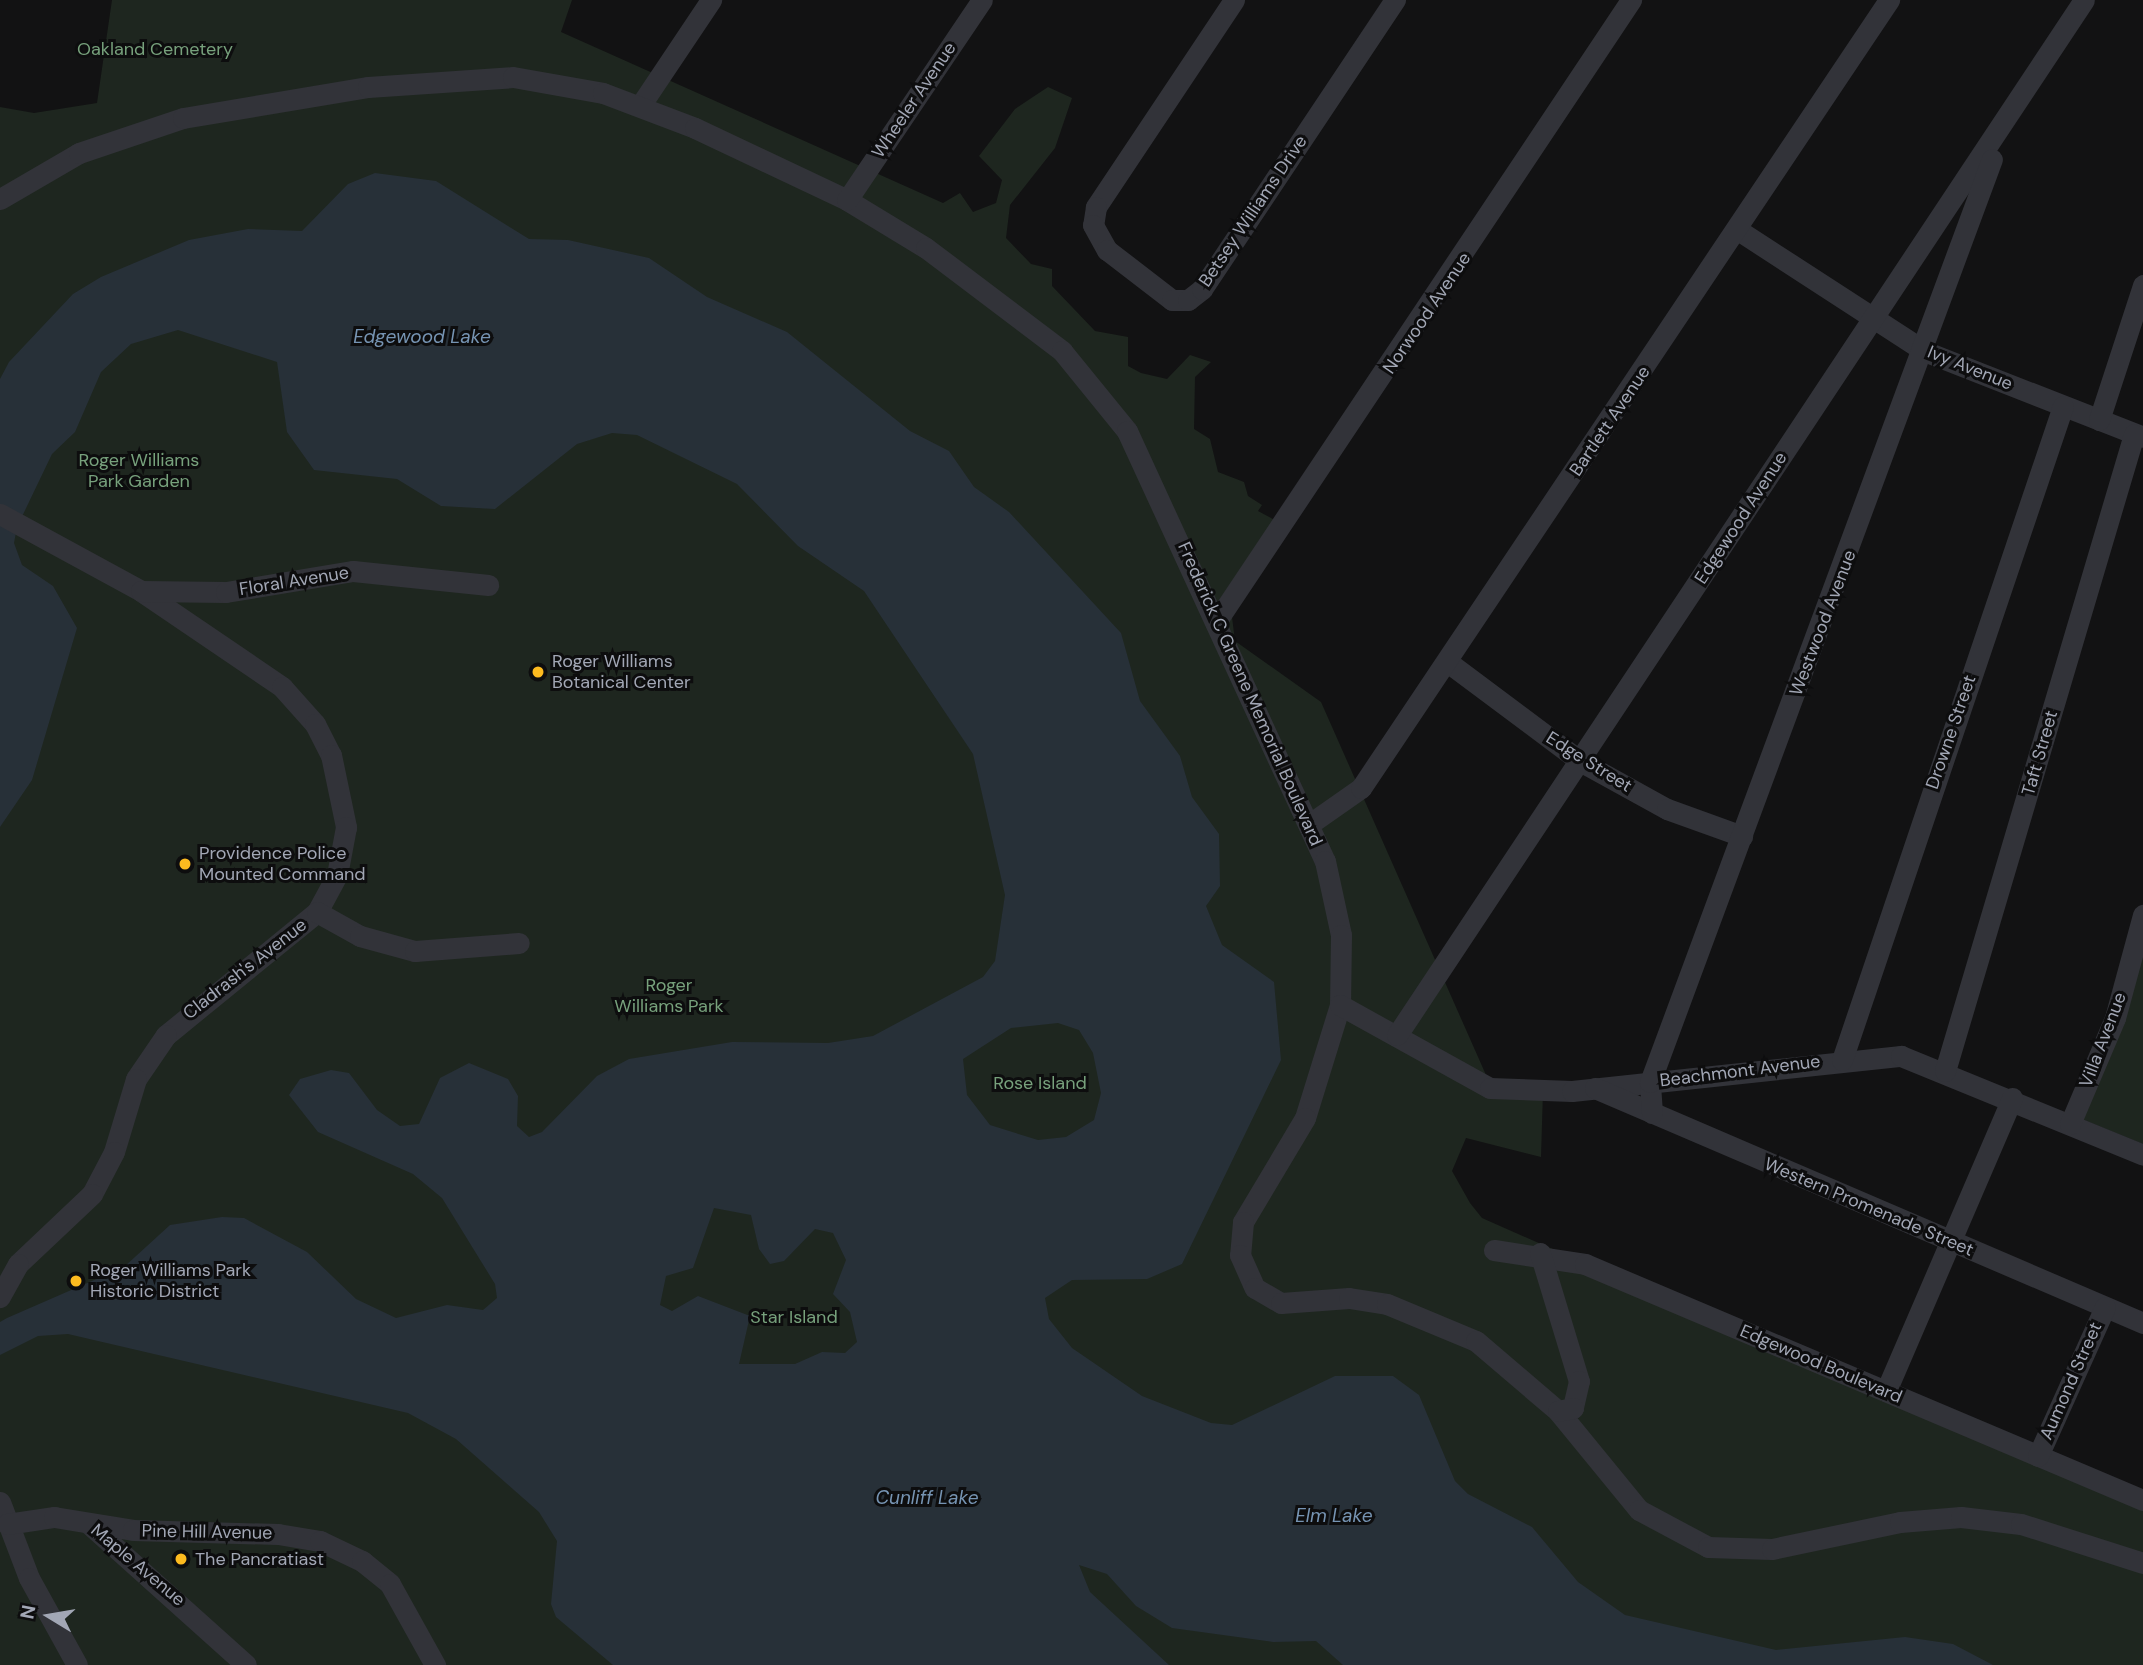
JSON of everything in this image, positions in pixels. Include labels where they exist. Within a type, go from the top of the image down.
[{"type":"street","points":[[640,106],[711,0]]},
{"type":"street","name":"Wheeler Avenue","points":[[847,200],[982,0]]},
{"type":"street","name":"Betsey Williams Drive","points":[[1234,0],[1096,206],[1093,225],[1107,250],[1172,300],[1188,300],[1202,289],[1395,0]]},
{"type":"street","name":"Norwood Avenue","points":[[1216,622],[1631,0]]},
{"type":"street","name":"Bartlett Avenue","points":[[1311,823],[1361,788],[1449,663],[1889,0]]},
{"type":"street","name":"Edgewood Avenue","points":[[1397,1035],[1874,318],[2001,132],[2084,0]]},
{"type":"street","name":"Frederick C Greene Memorial Boulevard","points":[[0,199],[53,165],[142,129],[321,94],[496,76],[585,89],[640,106],[847,200],[980,285],[1088,378],[1139,450],[1216,622],[1311,823],[1341,935],[1340,1004],[1310,1109],[1244,1217],[1239,1250],[1247,1278],[1277,1302],[1363,1299],[1437,1320],[1489,1350],[1558,1412],[1639,1510],[1708,1547],[1772,1549],[1900,1522],[1971,1518],[2040,1529],[2143,1563]]},
{"type":"street","name":"Westwood Avenue","points":[[1652,1113],[1650,1082],[1924,351],[2001,132]]},
{"type":"street","name":"Ivy Avenue","points":[[1738,230],[1924,351],[2139,435]]},
{"type":"street","points":[[2099,420],[2143,285]]},
{"type":"street","name":"Drowne Street","points":[[1842,1060],[2063,406]]},
{"type":"street","name":"Taft Street","points":[[1945,1071],[2139,435]]},
{"type":"street","name":"Cladrash's Avenue","points":[[0,514],[141,592],[275,682],[323,737],[343,791],[346,827],[337,874],[317,912],[166,1035],[136,1079],[114,1152],[92,1194],[18,1264],[0,1297]]},
{"type":"street","name":"Floral Avenue","points":[[141,592],[226,593],[353,571],[488,585]]},
{"type":"street","name":"Edge Street","points":[[1449,663],[1580,761],[1667,809],[1742,836]]},
{"type":"street","points":[[317,912],[360,936],[415,951],[519,943]]},
{"type":"street","name":"Villa Avenue","points":[[2070,1124],[2115,1018],[2139,947],[2143,915]]},
{"type":"street","name":"Beachmont Avenue","points":[[1340,1004],[1482,1087],[1595,1088],[1842,1060],[1901,1056],[2012,1098],[2143,1155]]},
{"type":"street","name":"Western Promenade Street","points":[[1595,1088],[2143,1323]]},
{"type":"street","points":[[1886,1391],[2012,1098]]},
{"type":"street","name":"Edgewood Boulevard","points":[[1494,1250],[1540,1253],[1585,1264],[2143,1500]]},
{"type":"street","points":[[1540,1253],[1579,1381],[1573,1408],[1558,1412]]},
{"type":"street","name":"Aumond Street","points":[[2038,1456],[2105,1307]]},
{"type":"street","points":[[0,1502],[8,1524],[77,1665]]},
{"type":"street","name":"Maple Avenue","points":[[8,1524],[54,1517],[86,1522],[246,1665]]},
{"type":"street","name":"Pine Hill Avenue","points":[[86,1522],[144,1531],[278,1534],[335,1546],[390,1584],[435,1665]]},
{"type":"green space","name":"Roger Williams Park","points":[[112,0],[572,0],[561,32],[943,203],[960,193],[973,212],[996,203],[1002,180],[979,156],[1015,109],[1048,87],[1072,98],[1055,148],[1010,205],[1006,238],[1031,264],[1052,269],[1052,286],[1095,331],[1128,337],[1128,366],[1141,373],[1167,379],[1190,355],[1211,362],[1195,377],[1194,429],[1210,439],[1218,472],[1244,482],[1248,496],[1262,505],[1258,511],[1282,524],[1230,601],[1235,641],[1321,702],[1490,1084],[1543,1091],[1541,1157],[1466,1138],[1452,1171],[1470,1203],[1482,1218],[1541,1244],[2143,1496],[2143,1665],[0,1665],[0,107],[34,113],[97,103]]},
{"type":"green space","points":[[2143,955],[2143,1144],[2079,1118]]},
{"type":"water","points":[[375,173],[436,181],[529,239],[568,240],[649,258],[707,297],[787,332],[910,431],[949,451],[974,487],[1009,512],[1121,633],[1140,701],[1180,756],[1192,797],[1219,834],[1220,886],[1206,906],[1222,945],[1274,982],[1281,1060],[1182,1264],[1147,1279],[1072,1280],[1045,1298],[1049,1319],[1072,1348],[1142,1396],[1211,1423],[1232,1425],[1335,1376],[1393,1376],[1419,1395],[1455,1481],[1468,1494],[1532,1527],[1578,1582],[1625,1615],[1776,1650],[1905,1637],[1953,1644],[1993,1665],[1343,1665],[1316,1641],[1273,1642],[1172,1628],[1136,1606],[1107,1574],[1079,1565],[1090,1592],[1169,1665],[613,1665],[556,1617],[551,1604],[557,1541],[539,1512],[456,1439],[408,1413],[68,1334],[38,1336],[0,1355],[0,1322],[124,1267],[170,1225],[222,1217],[244,1218],[307,1252],[356,1299],[396,1318],[447,1305],[483,1310],[497,1298],[495,1284],[442,1198],[413,1174],[318,1132],[289,1095],[300,1079],[331,1070],[349,1073],[377,1110],[400,1126],[419,1124],[440,1078],[469,1063],[508,1079],[518,1096],[517,1126],[529,1137],[542,1132],[597,1076],[629,1059],[732,1042],[828,1043],[873,1036],[983,977],[995,961],[1005,895],[973,754],[864,591],[798,546],[737,484],[637,435],[612,433],[577,444],[495,509],[441,506],[397,479],[314,470],[287,432],[277,362],[178,330],[131,344],[101,372],[75,432],[52,454],[17,527],[14,543],[22,565],[53,586],[77,628],[32,780],[0,827],[0,379],[9,362],[73,294],[101,277],[189,240],[248,229],[302,231],[348,184]],"holes":[[[1058,1023],[1079,1030],[1093,1053],[1101,1093],[1094,1120],[1066,1137],[1038,1140],[990,1125],[967,1095],[963,1059],[1011,1028]],[[714,1208],[751,1215],[759,1249],[770,1264],[784,1261],[815,1229],[833,1233],[846,1260],[833,1294],[850,1312],[857,1342],[845,1353],[822,1352],[795,1364],[739,1364],[750,1316],[698,1296],[672,1311],[660,1305],[666,1276],[693,1268]]]},
{"type":"place","name":"Roger Williams Botanical Center","points":[[538,672]]},
{"type":"place","name":"Providence Police Mounted Command","points":[[185,864]]},
{"type":"place","name":"Roger Williams Park Historic District","points":[[76,1281]]},
{"type":"place","name":"The Pancratiast","points":[[181,1559]]},
{"type":"park label","name":"Oakland Cemetery","points":[[155,49]]},
{"type":"park label","name":"Roger Williams Park Garden","points":[[139,471]]},
{"type":"park label","name":"Rose Island","points":[[1040,1083]]},
{"type":"park label","name":"Star Island","points":[[794,1317]]},
{"type":"water label","name":"Edgewood Lake","points":[[422,337]]},
{"type":"water label","name":"Cunliff Lake","points":[[927,1498]]},
{"type":"water label","name":"Elm Lake","points":[[1334,1516]]}]
